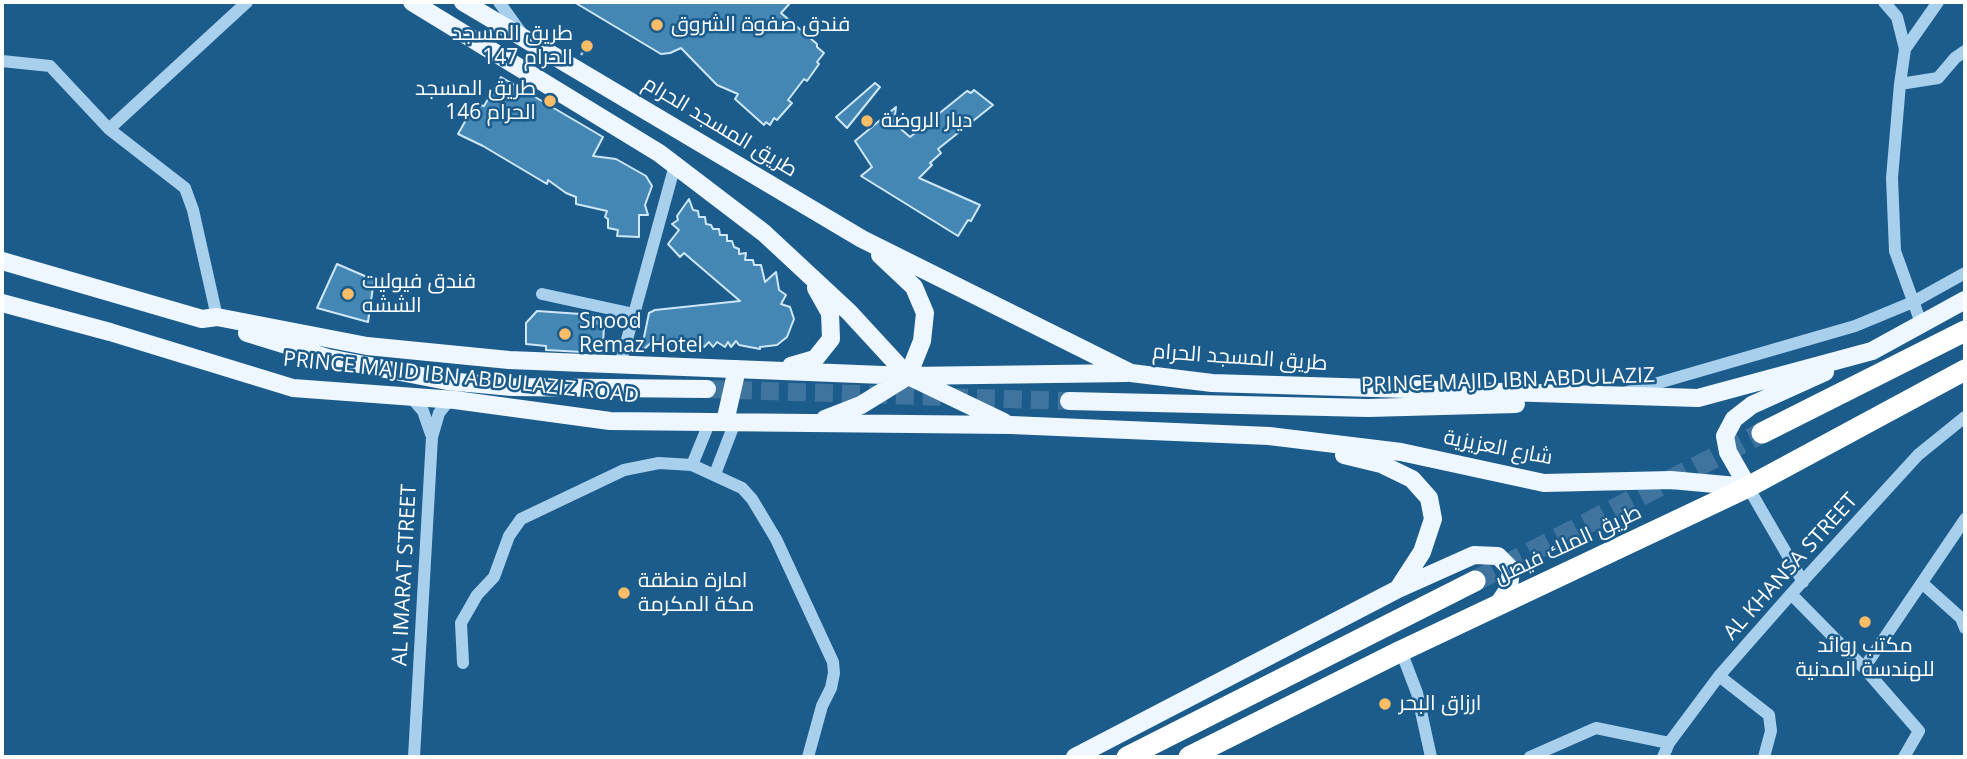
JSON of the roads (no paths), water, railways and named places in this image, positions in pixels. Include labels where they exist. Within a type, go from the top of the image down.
[{"type":"highway","points":[[1762,433],[1965,331]]},
{"type":"highway","name":"طريق الملك فيصل","points":[[1189,757],[1401,651],[1748,487],[1965,370]]},
{"type":"highway","name":"طريق الملك فيصل","points":[[1127,757],[1475,581]]},
{"type":"main road","points":[[412,2],[675,165],[764,233],[849,312],[908,376],[1011,425]]},
{"type":"main road","name":"طريق المسجد الحرام","points":[[463,2],[862,239],[1131,373],[1212,383],[1698,398],[1871,351],[1965,300]]},
{"type":"main road","points":[[815,422],[861,405],[908,376],[922,341],[925,313],[914,287],[862,239]]},
{"type":"main road","points":[[2,261],[210,318],[328,358],[447,381],[512,387],[707,388]]},
{"type":"main road","points":[[774,371],[815,359],[831,339],[830,313],[810,276]]},
{"type":"main road","name":"PRINCE MAJID IBN ABDULAZIZ ROAD","points":[[2,303],[110,332],[293,388],[450,399],[610,421],[1011,425]]},
{"type":"main road","points":[[210,318],[367,346],[509,360],[908,376],[1131,373]]},
{"type":"main road","points":[[1748,487],[1728,452],[1725,436],[1734,419],[1752,405],[1871,351]]},
{"type":"main road","points":[[723,422],[737,369]]},
{"type":"main road","name":"PRINCE MAJID IBN ABDULAZIZ","points":[[1069,401],[1368,408],[1698,398]]},
{"type":"main road","name":"شارع العزيزية","points":[[1011,425],[1269,436],[1401,452],[1544,483],[1671,480],[1748,487]]},
{"type":"main road","points":[[1269,436],[1381,464],[1412,479],[1429,498],[1433,519],[1422,552],[1398,589]]},
{"type":"main road","points":[[1075,757],[1398,589],[1474,555],[1498,556],[1511,569],[1509,588],[1497,606]]},
{"type":"street","points":[[109,129],[247,2]]},
{"type":"street","points":[[499,2],[524,37]]},
{"type":"street","points":[[1884,2],[1897,17],[1905,49],[1892,178],[1895,251],[1921,323]]},
{"type":"street","points":[[1905,49],[1938,2]]},
{"type":"street","points":[[1900,85],[1938,78],[1955,58],[1965,51]]},
{"type":"street","points":[[2,61],[50,66],[109,129],[185,188],[193,210],[210,318]]},
{"type":"street","points":[[620,365],[675,165]]},
{"type":"street","points":[[1613,396],[1855,326],[1913,302],[1965,273]]},
{"type":"street","points":[[542,294],[634,314]]},
{"type":"street","points":[[410,396],[427,419],[432,438]]},
{"type":"street","name":"AL IMARAT STREET","points":[[414,757],[432,438],[439,413],[450,399]]},
{"type":"street","name":"AL KHANSA STREET","points":[[1662,757],[1669,743],[1718,676],[1791,594],[1918,455],[1965,417]]},
{"type":"street","points":[[692,465],[723,422]]},
{"type":"street","points":[[715,474],[723,422]]},
{"type":"street","points":[[463,663],[461,623],[477,595],[494,577],[513,527],[521,519],[624,470],[659,463],[692,465],[741,488],[763,515],[833,662],[831,688],[822,706],[808,757]]},
{"type":"street","points":[[1748,487],[1803,582]]},
{"type":"street","points":[[1864,668],[1964,522]]},
{"type":"street","points":[[1922,583],[1961,618],[1965,628]]},
{"type":"street","points":[[1791,594],[1864,668],[1919,731],[1904,757]]},
{"type":"street","points":[[1401,651],[1417,693],[1432,757]]},
{"type":"street","points":[[1718,676],[1769,715],[1771,731],[1764,757]]},
{"type":"street","points":[[1530,757],[1596,728],[1669,743]]},
{"type":"tunnel","points":[[707,389],[1069,401]]},
{"type":"tunnel","points":[[1475,581],[1762,433]]},
{"type":"place","name":"فندق صفوة الشروق","points":[[657,25]]},
{"type":"place","name":"طريق المسجد الحرام 147","points":[[587,46]]},
{"type":"place","name":"طريق المسجد الحرام 146","points":[[550,101]]},
{"type":"place","name":"ديار الروضة","points":[[867,121]]},
{"type":"place","name":"فندق فيوليت الششه","points":[[348,294]]},
{"type":"place","name":"Snood Remaz Hotel","points":[[565,334]]},
{"type":"place","name":"امارة منطقة مكة المكرمة","points":[[624,593]]},
{"type":"place","name":"مكتب روائد للهندسة المدنية","points":[[1865,622]]},
{"type":"place","name":"ارزاق البحر","points":[[1385,704]]}]
